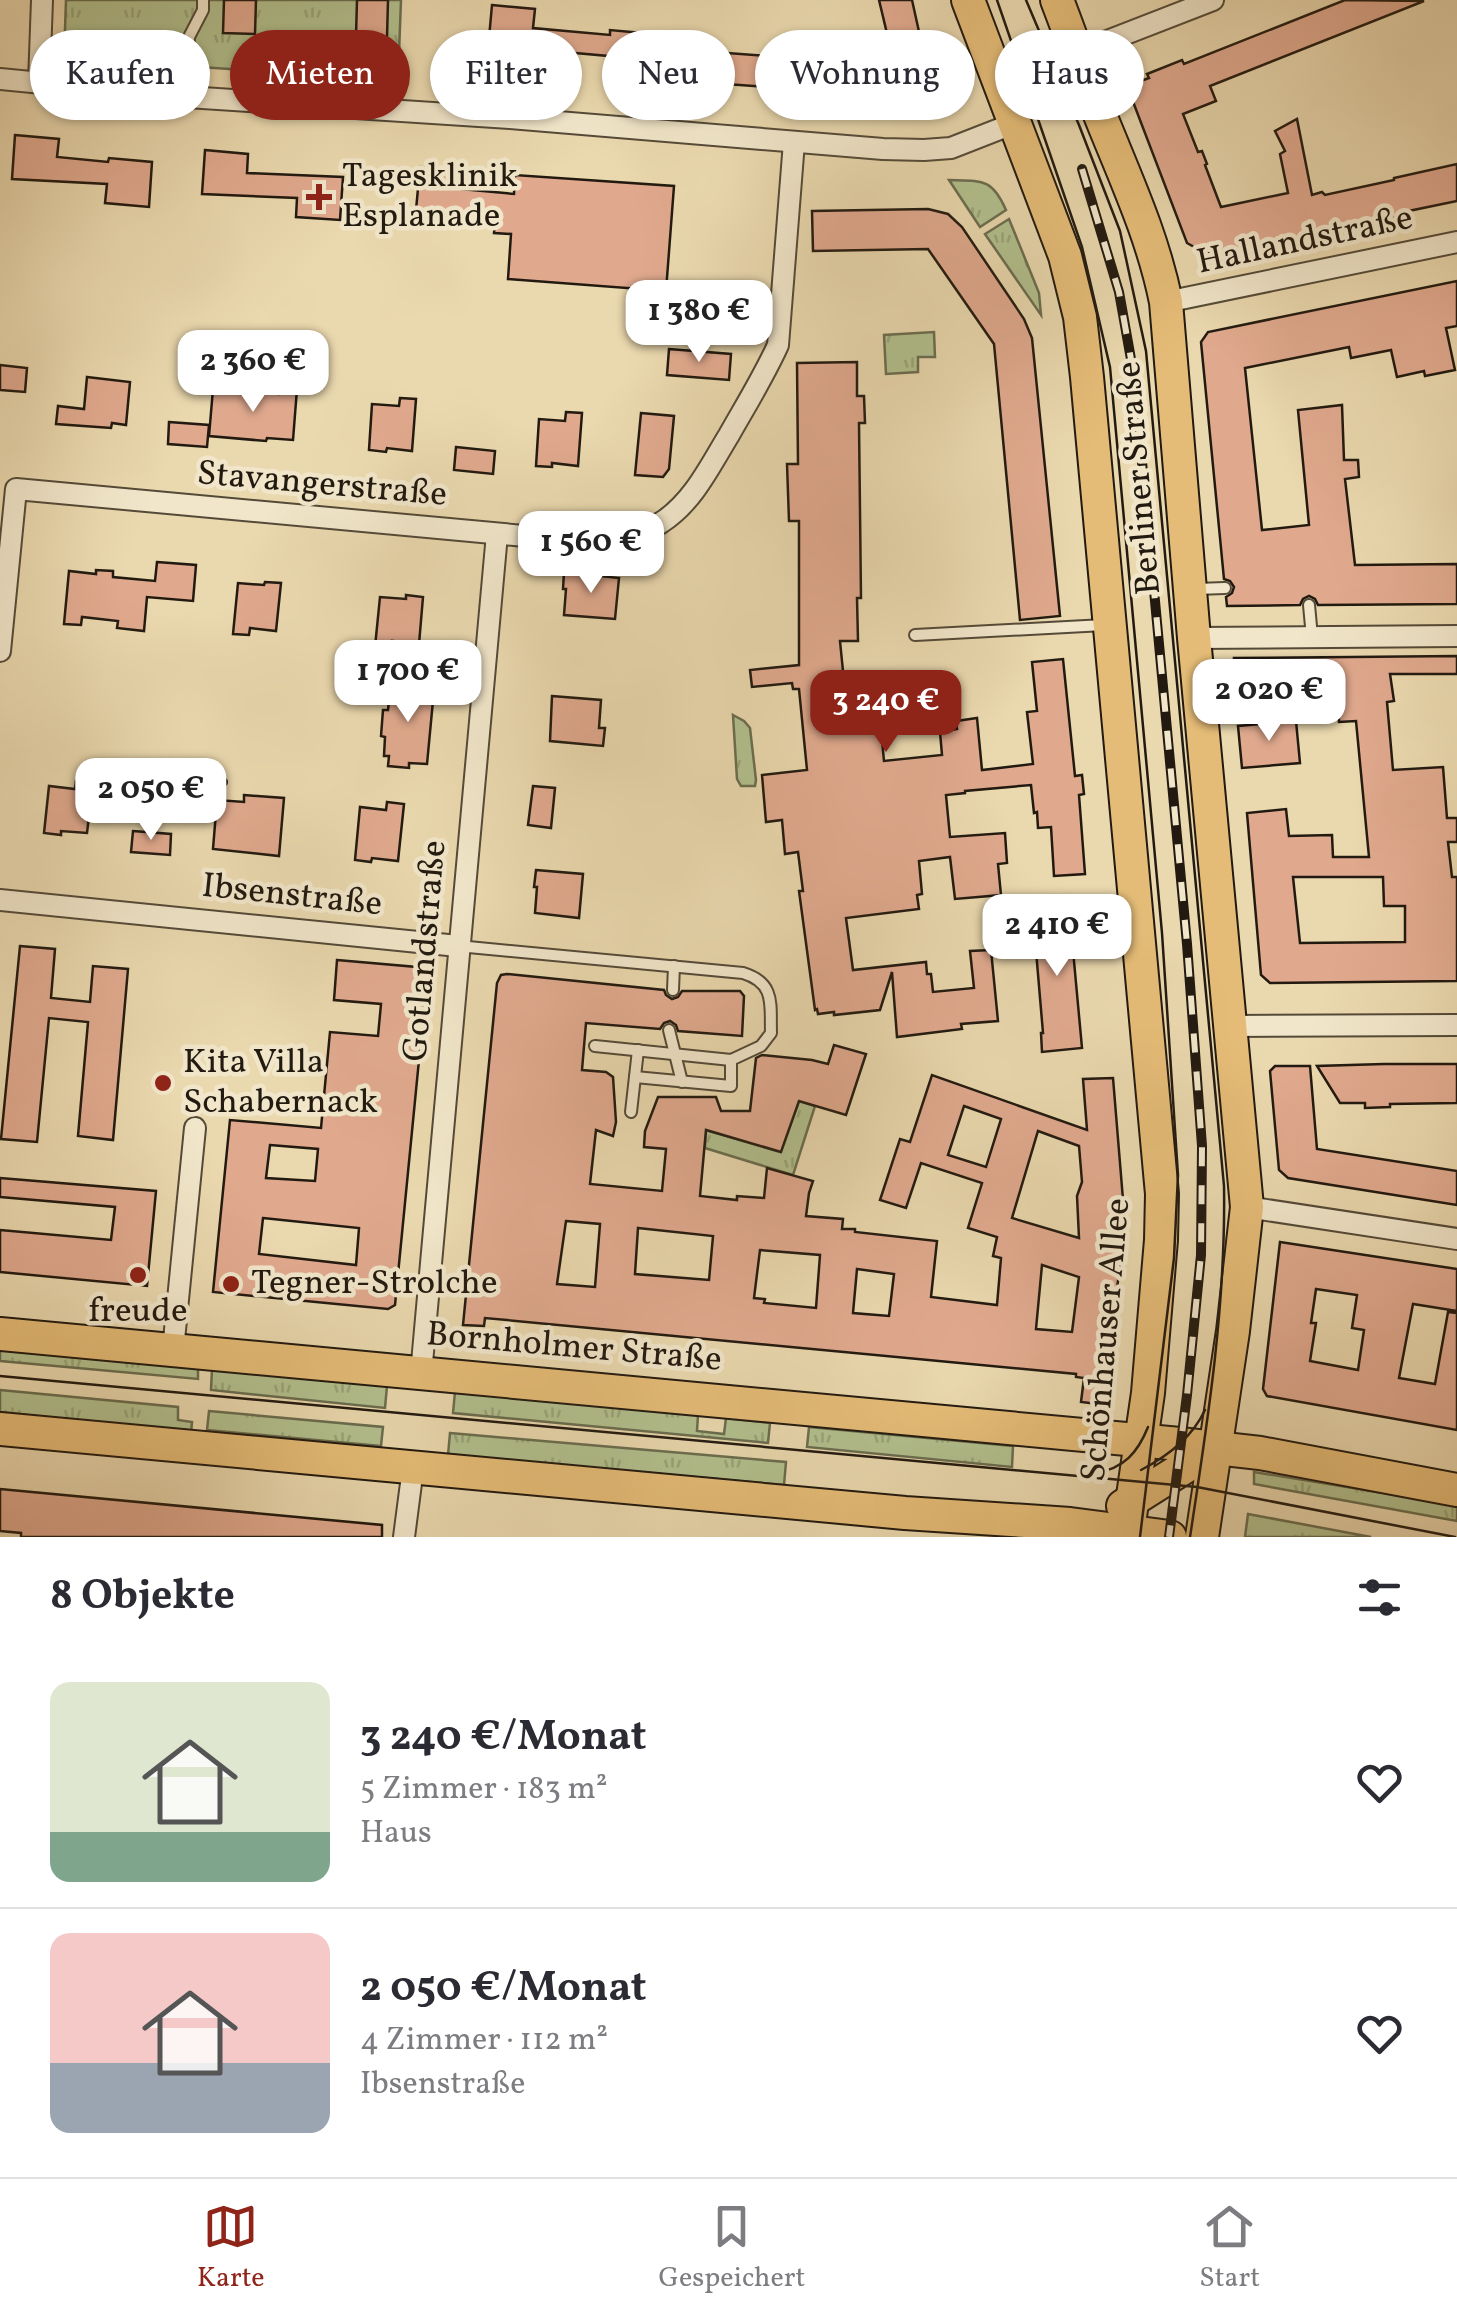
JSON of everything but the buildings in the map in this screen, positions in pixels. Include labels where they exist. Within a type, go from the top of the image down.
[{"type":"main road","name":"Berliner Straße","points":[[968,0],[995,69]]},
{"type":"main road","name":"Berliner Straße","points":[[1057,0],[1068,30]]},
{"type":"main road","name":"Berliner Straße","points":[[1013,120],[1055,226],[1078,306],[1159,1150]]},
{"type":"main road","name":"Berliner Straße","points":[[1102,120],[1144,223],[1166,302],[1246,1207]]},
{"type":"main road","name":"Schönhauser Allee","points":[[1129,1522],[1148,1393],[1161,1240],[1159,1150]]},
{"type":"main road","points":[[1202,1537],[1224,1458],[1232,1332],[1246,1207]]},
{"type":"main road","name":"Bornholmer Straße","points":[[0,1334],[1141,1440],[1224,1458],[1457,1490]]},
{"type":"main road","points":[[0,1429],[1089,1527],[1129,1522],[1224,1458]]},
{"type":"main road","points":[[1129,1522],[1170,1537]]},
{"type":"street","points":[[41,30],[42,0]]},
{"type":"street","points":[[1137,30],[1213,0]]},
{"type":"street","points":[[0,79],[30,82]]},
{"type":"street","points":[[210,99],[924,150],[950,148],[1014,123]]},
{"type":"street","name":"Stavangerstraße","points":[[0,650],[16,489],[612,544],[664,521],[701,481],[778,345],[794,142]]},
{"type":"street","name":"Hallandstraße","points":[[1166,302],[1457,242]]},
{"type":"street","name":"Gotlandstraße","points":[[421,1374],[498,534]]},
{"type":"street","points":[[1194,638],[1457,636]]},
{"type":"street","name":"Ibsenstraße","points":[[0,900],[458,946]]},
{"type":"street","points":[[1230,1026],[1457,1025]]},
{"type":"street","points":[[174,1350],[194,1128]]},
{"type":"street","points":[[1246,1207],[1457,1239]]},
{"type":"street","points":[[404,1537],[412,1468]]},
{"type":"lane","points":[[193,30],[204,0]]},
{"type":"lane","points":[[1190,589],[1225,588]]},
{"type":"lane","points":[[1309,605],[1312,637]]},
{"type":"lane","points":[[916,636],[1110,624]]},
{"type":"lane","points":[[458,946],[743,973],[766,987],[770,995],[771,1034],[760,1046],[731,1060],[595,1046]]},
{"type":"lane","points":[[673,990],[674,966]]},
{"type":"lane","points":[[651,1052],[669,1032],[682,1082]]},
{"type":"lane","points":[[632,1112],[638,1050]]},
{"type":"lane","points":[[635,1077],[731,1086],[731,1060]]},
{"type":"green space","points":[[66,0],[401,0],[400,30],[230,30],[230,69],[210,68],[210,30],[65,30]]},
{"type":"green space","points":[[949,180],[985,183],[996,192],[1006,210],[980,227]]},
{"type":"green space","points":[[1009,219],[1039,293],[1041,315],[985,234]]},
{"type":"green space","points":[[934,332],[935,357],[918,357],[918,372],[886,374],[884,335]]},
{"type":"green space","points":[[733,715],[750,728],[755,786],[741,786],[737,779]]},
{"type":"green space","points":[[799,1101],[815,1106],[793,1175],[705,1148],[706,1130],[780,1152]]},
{"type":"green space","points":[[0,1348],[198,1368],[198,1379],[0,1361]]},
{"type":"green space","points":[[212,1369],[387,1386],[385,1408],[211,1390]]},
{"type":"green space","points":[[0,1390],[178,1407],[178,1420],[192,1422],[191,1433],[0,1412]]},
{"type":"green space","points":[[455,1392],[698,1415],[697,1431],[724,1434],[726,1418],[770,1423],[768,1443],[453,1413]]},
{"type":"green space","points":[[209,1411],[383,1427],[381,1446],[207,1430]]},
{"type":"green space","points":[[809,1427],[1013,1446],[1012,1467],[807,1447]]},
{"type":"green space","points":[[450,1433],[786,1462],[784,1485],[448,1455]]},
{"type":"green space","points":[[1254,1472],[1457,1505],[1457,1521],[1254,1484]]},
{"type":"green space","points":[[1248,1514],[1371,1537],[1245,1537]]},
{"type":"tram line","points":[[997,0],[1082,247],[1110,367],[1162,933],[1178,1175],[1174,1258],[1140,1537]]},
{"type":"tram line","points":[[1026,0],[1120,231],[1146,351],[1224,1186],[1219,1318],[1190,1537]]},
{"type":"tram line","points":[[0,1376],[1197,1487],[1455,1537]]},
{"type":"tram line","points":[[1141,1470],[1178,1445],[1205,1410]]},
{"type":"tram line","points":[[1095,1473],[1114,1468],[1129,1458],[1148,1427]]},
{"type":"railway","points":[[1082,169],[1119,292],[1134,376],[1202,1146],[1201,1255],[1169,1537]]},
{"type":"railway","points":[[201,780],[223,782]]},
{"type":"place","name":"Tagesklinik Esplanade","points":[[319,197]]},
{"type":"place","name":"Kita Villa Schabernack","points":[[163,1083]]},
{"type":"place","name":"freude","points":[[138,1275]]},
{"type":"place","name":"Tegner-Strolche","points":[[231,1284]]}]
